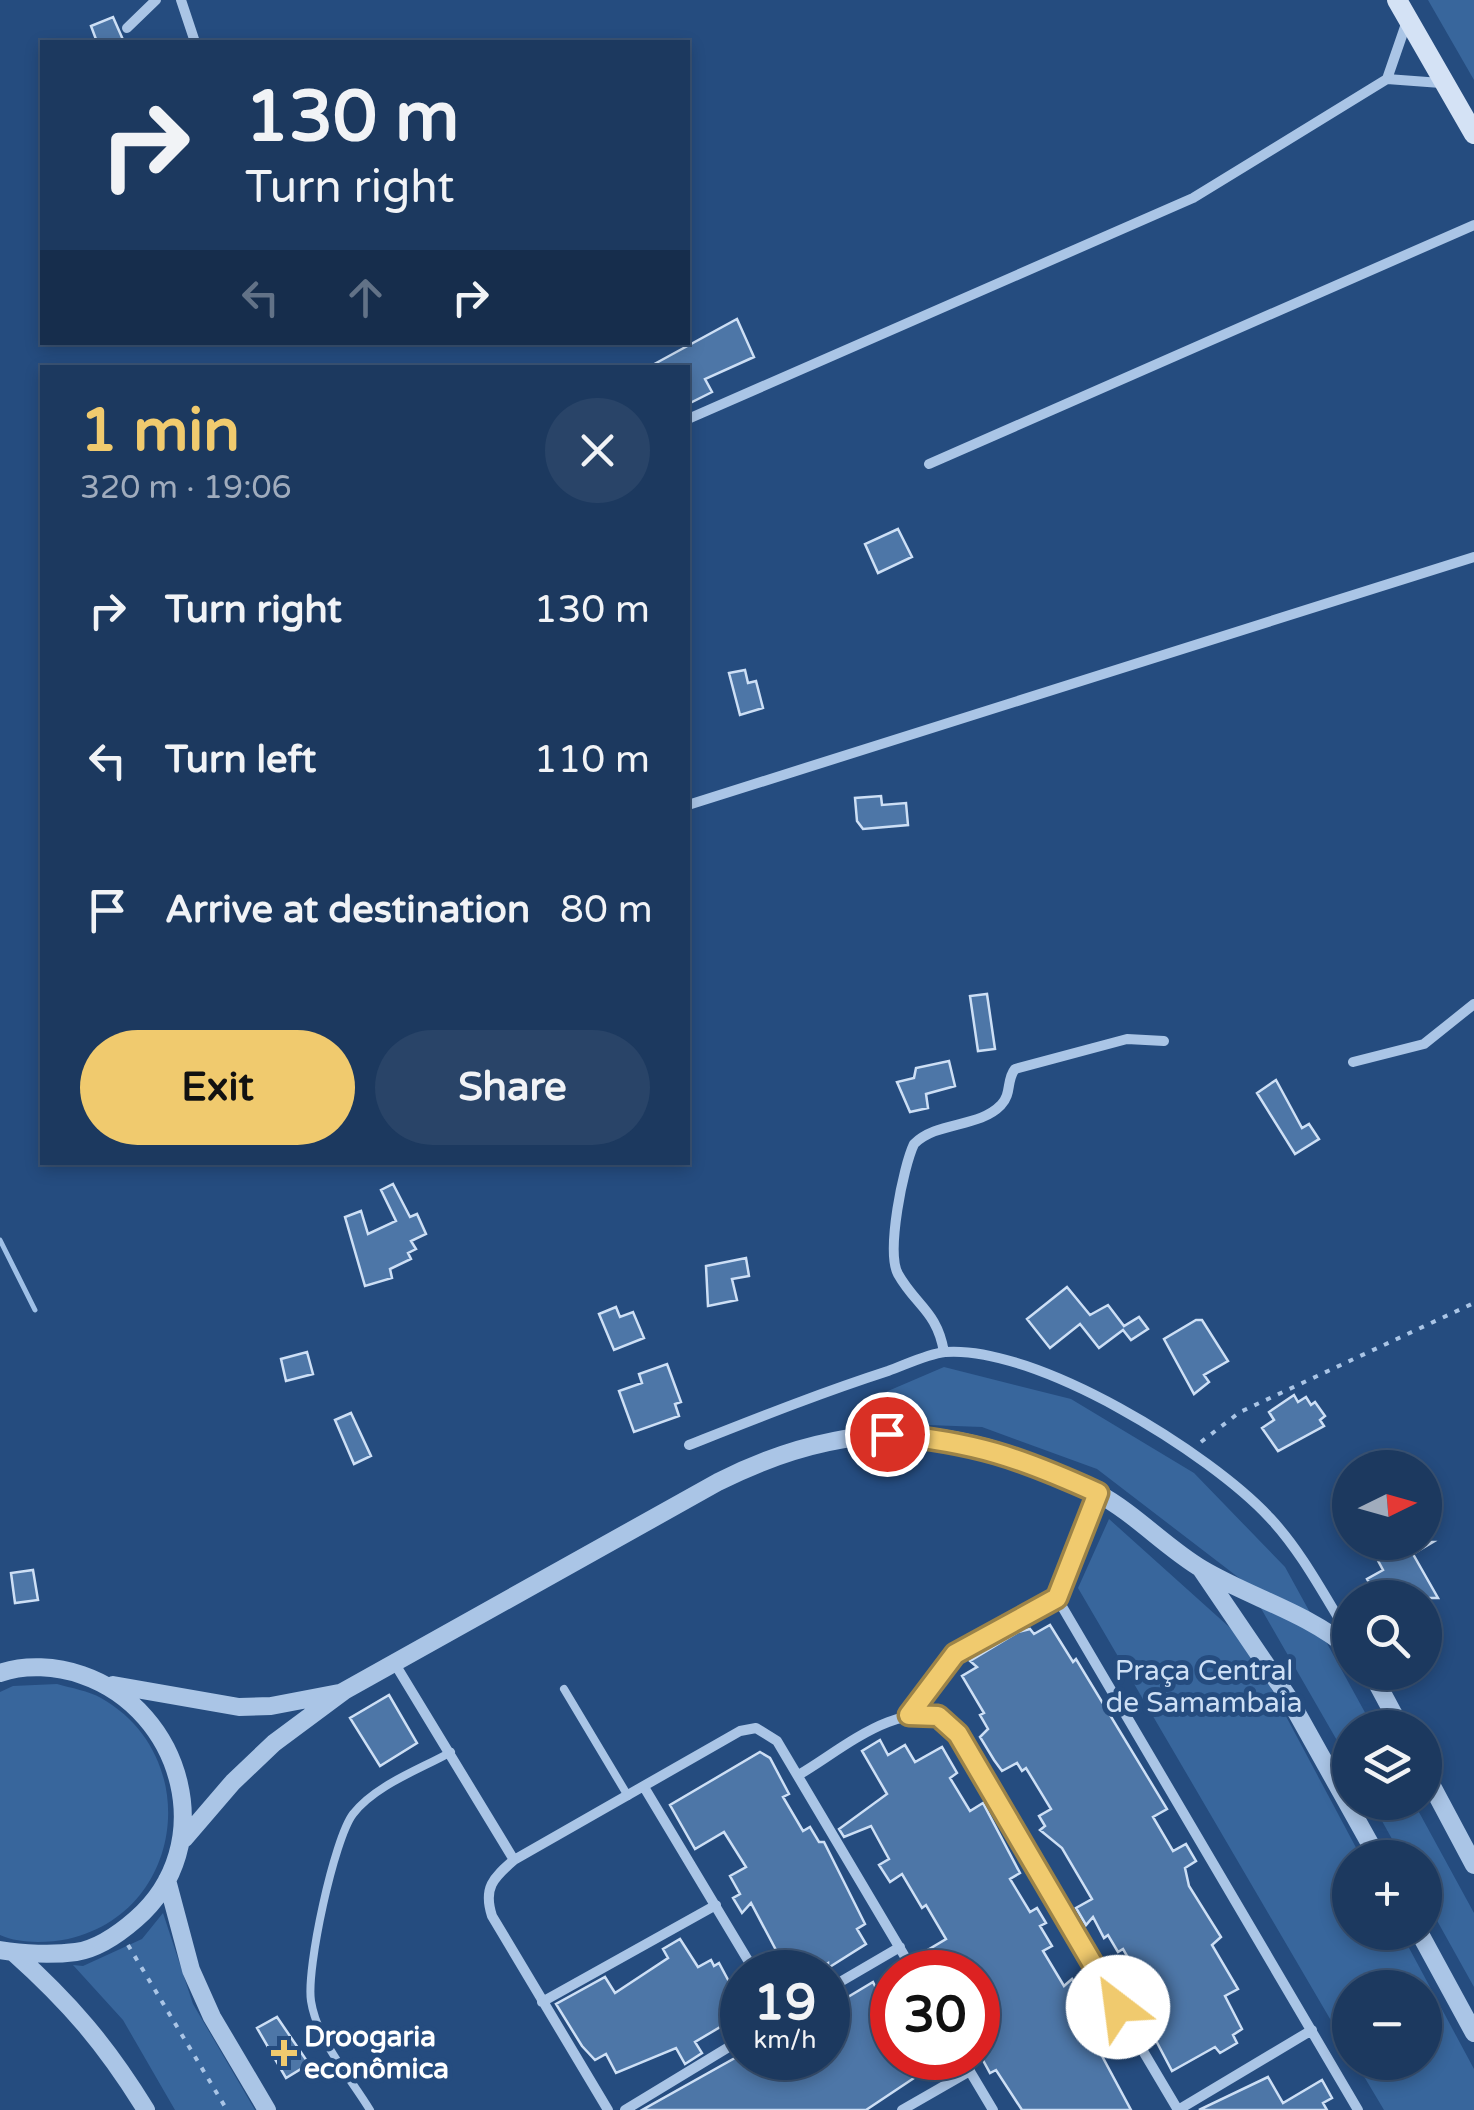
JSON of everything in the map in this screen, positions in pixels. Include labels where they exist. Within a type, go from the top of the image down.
[{"type":"main road","points":[[1397,0],[1474,134]]},
{"type":"street","points":[[128,28],[156,0]]},
{"type":"street","points":[[181,0],[194,40]]},
{"type":"street","points":[[1387,79],[1407,20]]},
{"type":"street","points":[[690,418],[1193,198],[1387,79],[1442,83]]},
{"type":"street","points":[[929,464],[1474,225]]},
{"type":"street","points":[[690,803],[1474,558]]},
{"type":"street","points":[[1353,1062],[1424,1044],[1474,1004]]},
{"type":"street","points":[[944,1352],[940,1327],[901,1279],[892,1258],[914,1144],[929,1132],[996,1110],[1005,1100],[1015,1069],[1127,1039],[1164,1041]]},
{"type":"street","points":[[689,1445],[840,1386],[944,1352],[1032,1368],[1132,1415],[1192,1453],[1269,1517],[1332,1610]]},
{"type":"street","points":[[6,1951],[79,1952],[120,1933],[147,1910],[167,1880],[184,1839],[233,1782],[274,1743],[344,1692],[732,1475],[772,1455],[838,1437],[887,1434],[949,1440],[1013,1455],[1098,1493],[1153,1528],[1200,1568],[1304,1617],[1332,1636]]},
{"type":"street","points":[[800,1774],[909,1715],[955,1654],[1057,1598],[1098,1493]]},
{"type":"street","points":[[1200,1568],[1288,1697],[1368,1840]]},
{"type":"street","points":[[1057,1598],[1358,2110]]},
{"type":"street","points":[[395,1664],[452,1752],[514,1860]]},
{"type":"street","points":[[0,1673],[14,1668],[63,1668],[109,1684],[239,1707],[271,1706],[344,1692]]},
{"type":"street","points":[[109,1684],[148,1715],[174,1758],[184,1839]]},
{"type":"street","points":[[909,1715],[938,1716],[958,1734],[1178,2110],[1312,2030]]},
{"type":"street","points":[[608,2110],[542,2002],[487,1901],[492,1879],[514,1860],[740,1731],[756,1728],[777,1741],[900,1948],[850,1976]]},
{"type":"street","points":[[644,1787],[742,1950]]},
{"type":"street","points":[[1442,1805],[1474,1865]]},
{"type":"street","points":[[167,1880],[191,1970],[212,2017],[267,2110]]},
{"type":"street","points":[[542,2002],[716,1905]]},
{"type":"street","points":[[1429,1950],[1474,2033]]},
{"type":"street","points":[[6,1951],[70,2002],[95,2032],[146,2110]]},
{"type":"street","points":[[625,2110],[720,2052]]},
{"type":"street","points":[[902,2110],[954,2080]]},
{"type":"street","points":[[975,2080],[993,2110]]},
{"type":"lane","points":[[564,1690],[628,1796]]},
{"type":"lane","points":[[370,2110],[318,2025],[311,2001],[311,1973],[340,1838],[354,1813],[371,1796],[452,1752]]},
{"type":"path","points":[[1192,1453],[1209,1434],[1240,1412],[1474,1303]]},
{"type":"path","points":[[120,1933],[227,2110]]},
{"type":"green space","points":[[1428,0],[1474,0],[1474,80]]},
{"type":"green space","points":[[944,1367],[1071,1399],[1194,1473],[1285,1567],[1332,1652],[1332,1690],[1353,1690],[1364,1710],[1332,1710],[1332,1732],[1247,1584],[1097,1469],[982,1427],[847,1422],[888,1391]]},
{"type":"green space","name":"Praça Central de Samambaia","points":[[1109,1519],[1247,1643],[1332,1803],[1332,1820],[1341,1820],[1352,1840],[1332,1840],[1332,1950],[1410,1950],[1421,1970],[1332,1970],[1332,2022],[1078,1588]]},
{"type":"green space","points":[[57,1684],[101,1698],[134,1724],[156,1756],[167,1793],[167,1830],[157,1867],[137,1899],[107,1924],[68,1939],[25,1941],[0,1935],[0,1692],[13,1686]]},
{"type":"green space","points":[[1381,1820],[1423,1820],[1434,1840],[1393,1840]]},
{"type":"green space","points":[[1442,1854],[1474,1913],[1474,1987],[1442,1930]]},
{"type":"green space","points":[[163,1913],[193,2004],[255,2110],[175,2110],[123,2020],[73,1965],[83,1966],[142,1939]]},
{"type":"green space","name":"Praça Central de Samambaia","points":[[1442,2009],[1474,2069],[1474,2110],[1384,2110],[1366,2080],[1442,2080]]},
{"type":"building","points":[[113,17],[123,40],[96,40],[91,26]]},
{"type":"building","points":[[737,319],[754,357],[705,379],[712,392],[690,403],[690,365],[653,365]]},
{"type":"building","points":[[898,529],[912,557],[878,573],[865,544]]},
{"type":"building","points":[[745,670],[748,683],[756,681],[763,708],[740,715],[729,673]]},
{"type":"building","points":[[881,796],[882,805],[906,803],[908,825],[863,829],[857,821],[855,798]]},
{"type":"building","points":[[987,994],[995,1049],[978,1051],[970,996]]},
{"type":"building","points":[[949,1061],[955,1086],[926,1094],[928,1108],[910,1112],[897,1082],[914,1078],[916,1068]]},
{"type":"building","points":[[1276,1080],[1302,1128],[1309,1124],[1319,1139],[1295,1154],[1257,1093]]},
{"type":"building","points":[[393,1184],[410,1217],[417,1214],[426,1234],[411,1241],[416,1249],[408,1253],[411,1259],[390,1269],[392,1278],[365,1286],[345,1217],[361,1211],[368,1234],[396,1221],[381,1190]]},
{"type":"building","points":[[746,1258],[749,1276],[732,1279],[737,1300],[708,1306],[706,1266]]},
{"type":"building","points":[[1067,1287],[1090,1315],[1108,1305],[1124,1326],[1139,1317],[1148,1329],[1131,1340],[1123,1330],[1099,1348],[1080,1324],[1050,1348],[1027,1319]]},
{"type":"building","points":[[616,1307],[620,1317],[633,1312],[644,1338],[614,1350],[599,1314]]},
{"type":"building","points":[[1202,1320],[1228,1361],[1204,1375],[1209,1382],[1194,1394],[1164,1339]]},
{"type":"building","points":[[307,1352],[313,1374],[286,1381],[281,1359]]},
{"type":"building","points":[[667,1364],[681,1402],[675,1404],[679,1416],[634,1432],[619,1391],[642,1383],[639,1374]]},
{"type":"building","points":[[1294,1395],[1298,1402],[1306,1397],[1311,1405],[1315,1402],[1325,1416],[1320,1420],[1324,1426],[1278,1451],[1262,1428],[1274,1420],[1269,1412]]},
{"type":"building","points":[[351,1413],[371,1456],[354,1464],[335,1420]]},
{"type":"building","points":[[1378,1560],[1416,1560],[1428,1580],[1368,1580],[1383,1570]]},
{"type":"building","points":[[33,1570],[38,1600],[15,1603],[11,1573]]},
{"type":"building","points":[[1050,1625],[1073,1662],[1076,1659],[1167,1809],[1153,1817],[1173,1851],[1186,1844],[1196,1861],[1185,1868],[1189,1886],[1221,1937],[1212,1945],[1238,1989],[1225,1996],[1242,2029],[1233,2035],[1237,2043],[1220,2053],[1215,2047],[1172,2071],[1131,1993],[1144,1985],[1123,1949],[1118,1952],[1108,1935],[1104,1938],[1093,1917],[1086,1925],[1076,1908],[1092,1899],[1062,1848],[1040,1830],[1045,1826],[1039,1816],[1051,1809],[1026,1768],[1022,1771],[1017,1763],[1002,1771],[994,1760],[980,1737],[988,1729],[980,1715],[984,1713],[962,1676],[977,1667],[970,1661],[1018,1632],[1030,1629],[1034,1634]]},
{"type":"building","points":[[389,1695],[417,1743],[380,1766],[350,1718]]},
{"type":"building","points":[[880,1740],[888,1755],[905,1745],[915,1762],[942,1747],[957,1773],[950,1778],[970,1811],[983,1803],[1020,1873],[1010,1879],[1030,1912],[1037,1908],[1046,1923],[1040,1926],[1052,1946],[1043,1951],[1064,1986],[1072,1979],[1082,1997],[1109,2050],[1101,2054],[1131,2110],[1022,2110],[1000,2076],[1000,1950],[928,1950],[946,1939],[902,1874],[890,1882],[879,1865],[889,1859],[871,1826],[844,1837],[839,1829],[887,1794],[862,1751]]},
{"type":"building","points":[[760,1752],[770,1758],[789,1794],[783,1797],[803,1831],[810,1827],[819,1842],[824,1842],[865,1924],[857,1929],[866,1944],[850,1954],[850,1950],[776,1950],[751,1903],[742,1913],[733,1898],[740,1894],[730,1876],[746,1867],[724,1832],[695,1849],[670,1805]]},
{"type":"building","points":[[680,1939],[698,1967],[711,1960],[714,1966],[719,1963],[720,2027],[695,2042],[702,2053],[685,2064],[676,2048],[616,2073],[606,2054],[595,2060],[582,2046],[556,2004],[605,1977],[615,1993],[668,1958],[663,1949]]},
{"type":"building","points":[[870,1984],[870,2080],[911,2080],[866,2110],[642,2110],[720,2066],[720,2080],[850,2080],[850,1996]]},
{"type":"building","points":[[277,2017],[309,2064],[286,2078],[257,2028]]},
{"type":"building","points":[[1268,2077],[1283,2103],[1322,2080],[1332,2098],[1323,2103],[1327,2110],[1199,2110]]},
{"type":"waterway","points":[[0,1240],[35,1310]]},
{"type":"place","name":"Droogaria econômica","points":[[284,2053]]},
{"type":"route","points":[[887,1434],[949,1440],[1013,1455],[1098,1493],[1057,1598],[955,1654],[909,1715],[938,1716],[958,1734],[1118,2007]]}]
